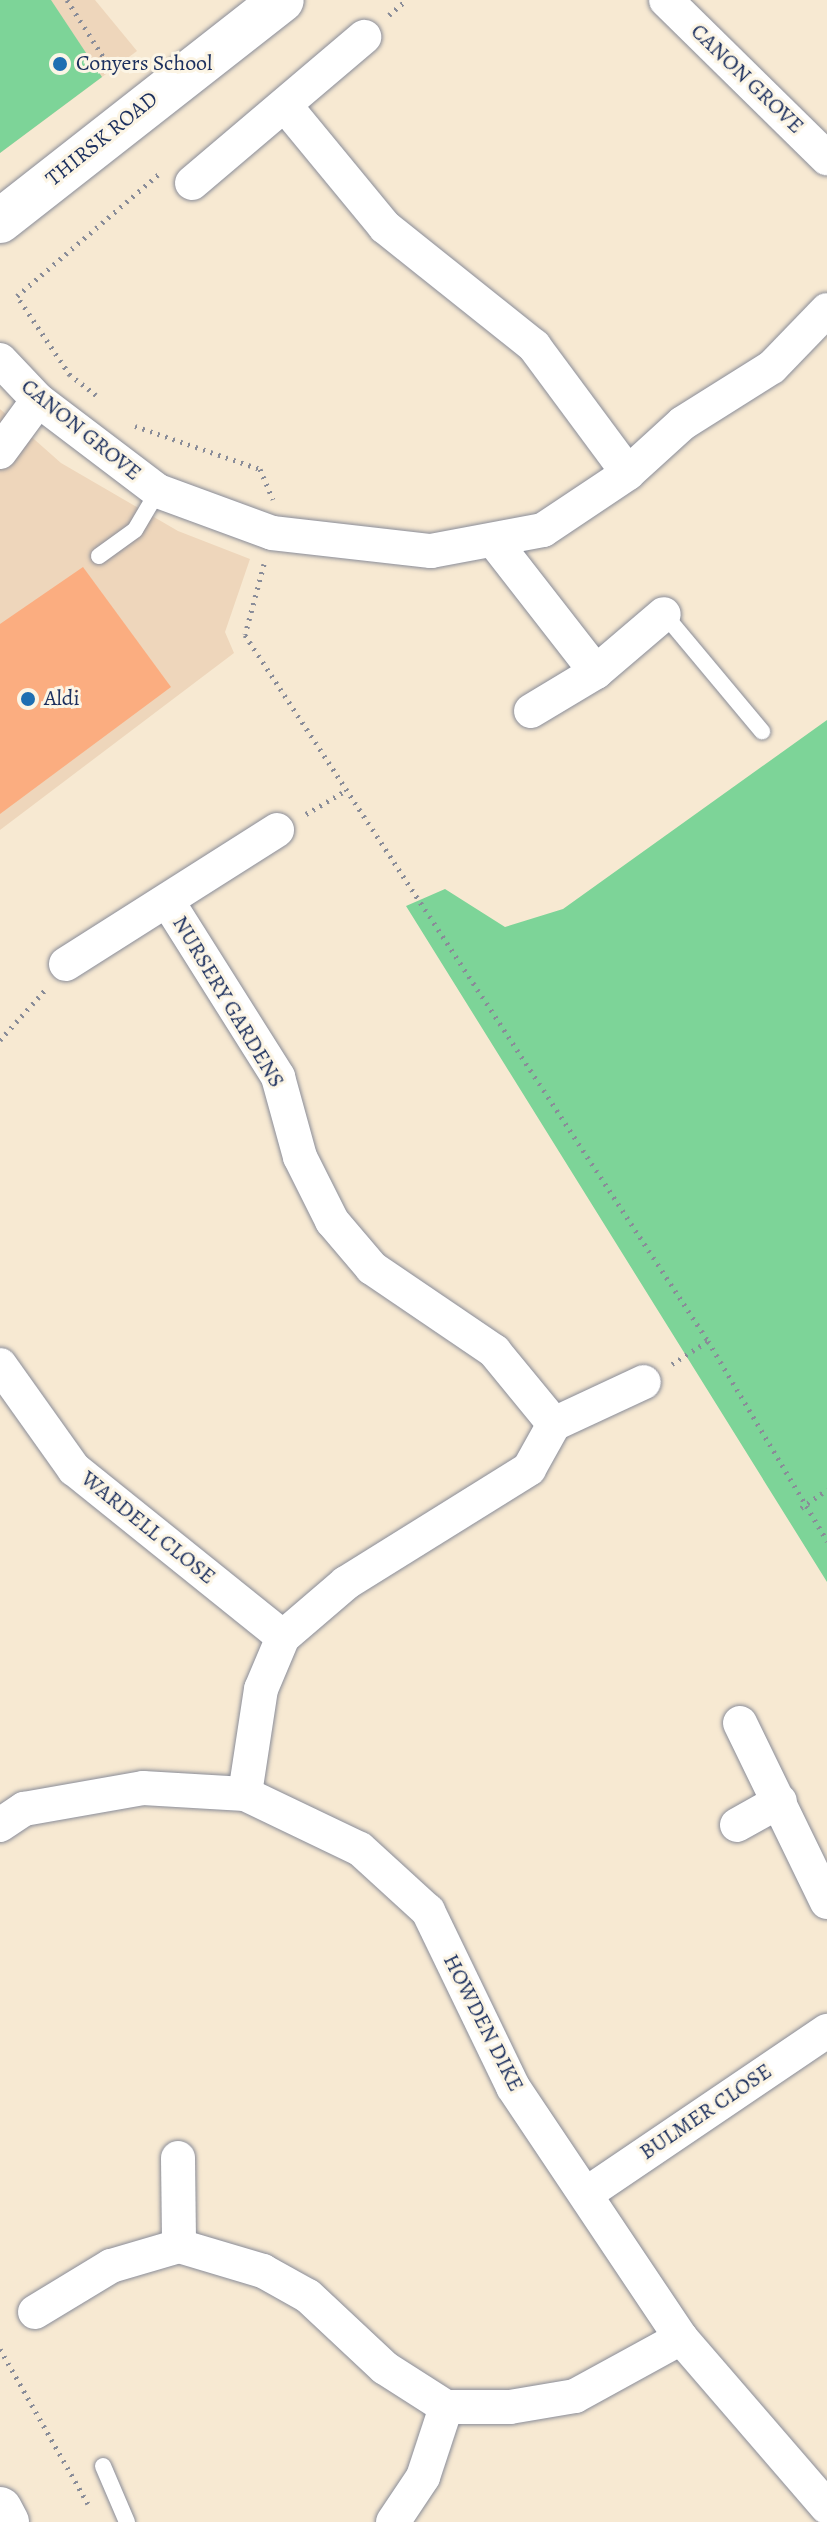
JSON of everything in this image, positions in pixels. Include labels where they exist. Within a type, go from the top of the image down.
[{"type":"main road","name":"THIRSK ROAD","points":[[0,221],[140,108],[282,0]]},
{"type":"main road","points":[[0,2509],[7,2522]]},
{"type":"street","name":"CANON GROVE","points":[[666,0],[827,158]]},
{"type":"street","points":[[179,176],[287,108],[364,37]]},
{"type":"street","points":[[287,108],[385,227],[534,346],[628,473]]},
{"type":"street","name":"CANON GROVE","points":[[0,360],[38,400],[158,491],[272,533],[385,549],[494,541],[543,530],[628,473],[683,423],[772,367],[827,310]]},
{"type":"street","points":[[0,452],[38,400]]},
{"type":"street","points":[[494,541],[596,672]]},
{"type":"street","points":[[531,711],[596,672],[664,614]]},
{"type":"street","name":"NURSERY GARDENS","points":[[66,964],[277,830]]},
{"type":"street","name":"NURSERY GARDENS","points":[[168,902],[278,1077],[300,1157],[332,1221],[372,1268],[494,1351],[554,1424]]},
{"type":"street","name":"WARDELL CLOSE","points":[[0,1365],[74,1469],[283,1637]]},
{"type":"street","points":[[245,1794],[261,1689],[283,1637],[346,1583],[529,1469],[554,1424],[644,1382]]},
{"type":"street","points":[[740,1723],[827,1902]]},
{"type":"street","name":"HOWDEN DIKE","points":[[0,1825],[24,1809],[143,1788],[245,1794],[360,1849],[428,1911],[513,2087],[681,2338],[823,2496]]},
{"type":"street","points":[[737,1825],[780,1801]]},
{"type":"street","name":"BULMER CLOSE","points":[[586,2194],[827,2031]]},
{"type":"street","points":[[178,2158],[179,2246]]},
{"type":"street","points":[[35,2312],[111,2266],[179,2246],[263,2271],[308,2296],[385,2368],[446,2407],[510,2407],[575,2396],[681,2338]]},
{"type":"street","points":[[393,2522],[423,2477],[446,2407]]},
{"type":"lane","points":[[99,556],[135,530],[158,491]]},
{"type":"lane","points":[[664,614],[762,731]]},
{"type":"lane","points":[[103,2466],[127,2522]]},
{"type":"path","points":[[67,0],[140,108]]},
{"type":"path","points":[[101,400],[70,375],[17,296],[179,176]]},
{"type":"path","points":[[122,417],[260,469],[273,492],[272,533],[245,635],[708,1341],[801,1508],[827,1541]]},
{"type":"path","points":[[0,1040],[66,964]]},
{"type":"path","points":[[644,1382],[708,1341]]},
{"type":"path","points":[[801,1508],[827,1490]]},
{"type":"path","points":[[0,2349],[91,2509]]},
{"type":"shaded area","name":"Conyers School","points":[[0,0],[95,0],[137,51],[0,153]]},
{"type":"shaded area","points":[[0,409],[61,463],[178,531],[250,559],[225,632],[234,653],[0,830]]},
{"type":"green space","name":"Conyers School","points":[[0,0],[51,0],[102,77],[0,153]]},
{"type":"green space","points":[[827,720],[827,1582],[406,906],[445,889],[505,927],[563,909]]},
{"type":"building","points":[[83,567],[171,687],[0,814],[0,624]]},
{"type":"place","name":"Conyers School","points":[[60,64]]},
{"type":"place","name":"Aldi","points":[[28,699]]}]
